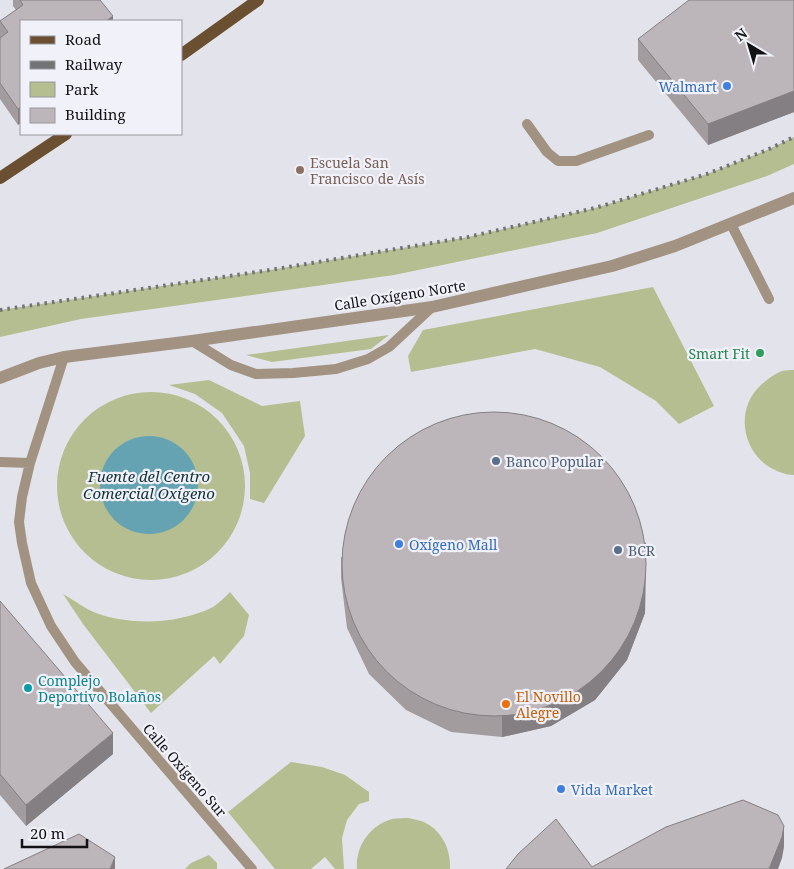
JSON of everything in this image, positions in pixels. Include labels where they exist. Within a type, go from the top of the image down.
[{"type":"main road","points":[[182,54],[258,0]]},
{"type":"main road","points":[[0,178],[64,135]]},
{"type":"street","name":"Calle Oxígeno Norte","points":[[0,378],[39,363],[64,357],[432,308],[612,266],[675,246],[794,198]]},
{"type":"lane","points":[[527,124],[547,152],[558,161],[576,161],[649,135]]},
{"type":"lane","points":[[731,224],[769,299]]},
{"type":"lane","points":[[192,341],[230,365],[256,374],[336,369],[368,360],[389,346],[432,308]]},
{"type":"lane","name":"Calle Oxígeno Sur","points":[[64,357],[30,462],[22,497],[19,522],[31,582],[51,626],[75,662],[252,869]]},
{"type":"lane","points":[[0,462],[30,462]]},
{"type":"green space","points":[[794,137],[794,164],[767,176],[597,233],[394,275],[81,319],[0,337],[0,310],[270,270],[468,237],[595,208],[707,174]]},
{"type":"green space","points":[[653,287],[714,406],[679,424],[656,401],[600,367],[535,349],[411,372],[408,356],[423,330]]},
{"type":"green space","points":[[389,335],[371,349],[272,362],[246,355]]},
{"type":"green space","points":[[794,370],[794,475],[775,470],[757,456],[747,437],[745,415],[753,395],[760,386],[779,372]]},
{"type":"green space","points":[[209,380],[262,406],[300,401],[305,436],[264,503],[250,499],[250,473],[244,446],[222,413],[195,394],[169,385]]},
{"type":"green space","points":[[151,392],[187,399],[203,408],[217,420],[229,434],[238,450],[245,486],[238,522],[229,538],[217,552],[203,564],[187,573],[151,580],[115,573],[99,564],[85,552],[73,538],[64,522],[57,486],[64,450],[73,434],[85,420],[99,408],[115,399]]},
{"type":"green space","points":[[230,592],[249,615],[244,636],[220,664],[214,656],[151,713],[83,624],[63,594],[92,611],[110,617],[125,620],[155,621],[171,620],[200,613],[213,607]]},
{"type":"green space","points":[[291,762],[322,767],[345,775],[369,792],[369,801],[359,804],[347,820],[342,838],[344,869],[335,869],[325,857],[311,869],[275,869],[228,812]]},
{"type":"green space","points":[[408,818],[424,822],[436,830],[447,848],[450,869],[357,869],[361,845],[377,826],[392,819]]},
{"type":"green space","points":[[209,855],[217,863],[217,869],[185,869],[191,863]]},
{"type":"water","name":"Fuente del Centro Comercial Oxígeno","points":[[149,436],[168,440],[183,451],[194,466],[198,485],[194,504],[183,519],[168,530],[149,534],[130,530],[115,519],[104,504],[100,485],[104,466],[115,451],[130,440]]},
{"type":"building","points":[[20,0],[100,0],[113,16],[107,20],[20,20],[20,107],[18,109],[0,83],[0,38],[8,32],[0,21],[23,5]]},
{"type":"building","name":"Walmart","points":[[689,0],[794,0],[794,91],[708,124],[638,39]]},
{"type":"building","points":[[494,412],[524,415],[552,424],[578,438],[601,457],[620,480],[634,506],[643,534],[646,564],[643,594],[634,622],[620,648],[601,671],[578,690],[552,704],[524,713],[494,716],[464,713],[436,704],[410,690],[387,671],[368,648],[354,622],[345,594],[342,564],[345,534],[354,506],[368,480],[387,457],[410,438],[436,424],[464,415]]},
{"type":"building","name":"Complejo Deportivo Bolaños","points":[[0,601],[113,733],[26,805],[0,774]]},
{"type":"building","points":[[743,800],[778,815],[784,826],[782,837],[769,869],[506,869],[518,854],[556,819],[592,867],[666,827]]},
{"type":"building","points":[[79,834],[115,857],[110,869],[4,869]]},
{"type":"railway","points":[[0,310],[270,270],[468,237],[595,208],[707,174],[794,137]]},
{"type":"place","name":"Walmart","points":[[727,86]]},
{"type":"place","name":"Escuela San Francisco de Asís","points":[[300,170]]},
{"type":"place","name":"Smart Fit","points":[[760,353]]},
{"type":"place","name":"Banco Popular","points":[[496,461]]},
{"type":"place","name":"Oxígeno Mall","points":[[399,544]]},
{"type":"place","name":"BCR","points":[[618,550]]},
{"type":"place","name":"Complejo Deportivo Bolaños","points":[[28,688]]},
{"type":"place","name":"El Novillo Alegre","points":[[506,704]]},
{"type":"place","name":"Vida Market","points":[[561,789]]}]
